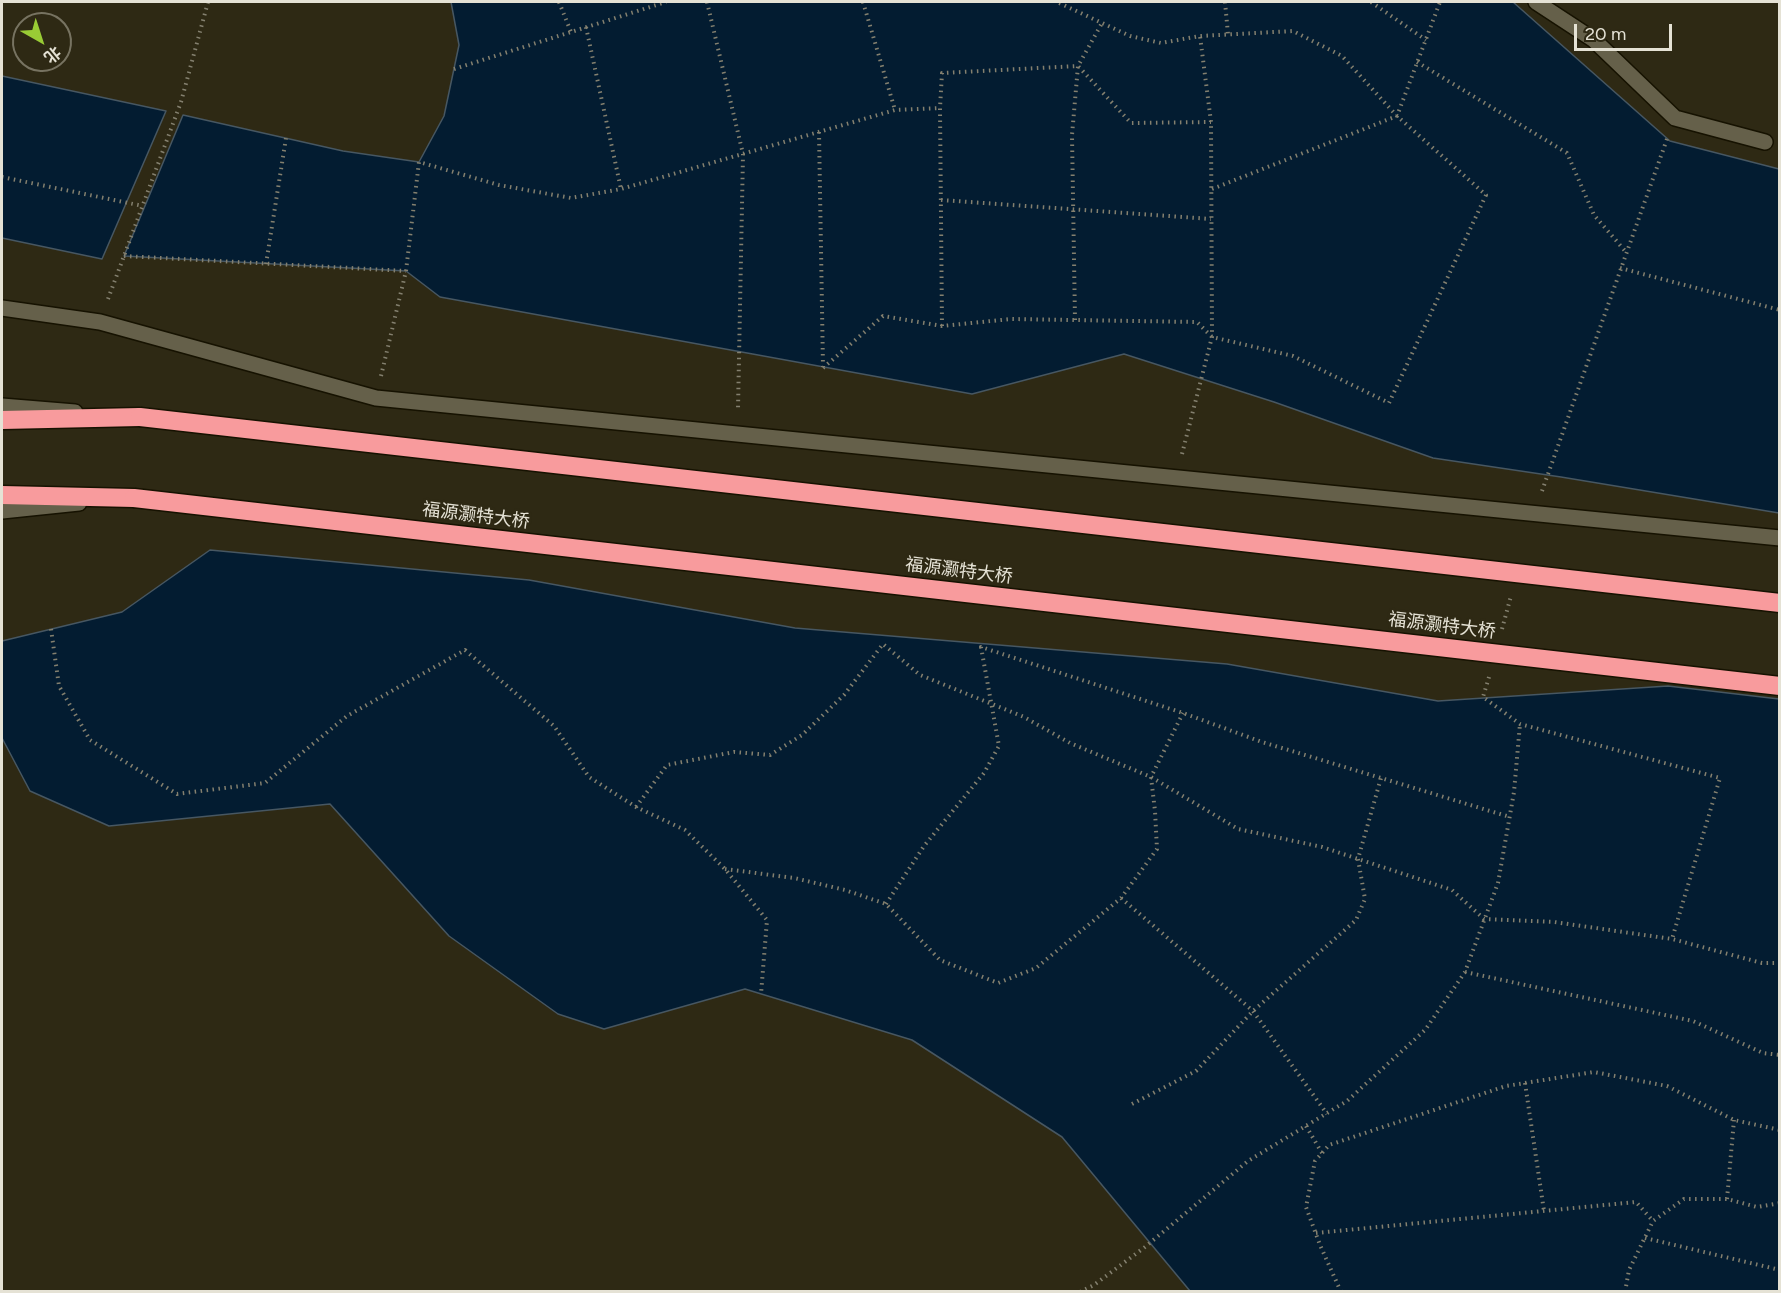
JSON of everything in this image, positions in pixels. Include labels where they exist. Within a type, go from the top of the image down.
[{"type":"highway","points":[[2,420],[140,417],[1779,603]]},
{"type":"highway","name":"福源灏特大桥","points":[[2,495],[134,498],[1779,686]]},
{"type":"street","points":[[1536,2],[1594,40],[1675,118],[1764,142]]},
{"type":"street","points":[[2,308],[100,322],[376,398],[1779,538]]},
{"type":"street","points":[[2,406],[140,417]]},
{"type":"street","points":[[2,511],[134,498]]},
{"type":"path","points":[[100,322],[181,102],[208,2]]},
{"type":"path","points":[[559,2],[572,32]]},
{"type":"path","points":[[454,69],[666,2]]},
{"type":"path","points":[[707,2],[743,154],[737,434]]},
{"type":"path","points":[[863,2],[895,110]]},
{"type":"path","points":[[819,132],[823,368],[883,316],[942,326],[1011,319],[1197,322],[1212,337],[1293,356],[1389,403],[1486,195],[1397,116],[1342,56],[1293,31],[1200,36],[1161,43],[1130,36],[1064,3],[1057,2]]},
{"type":"path","points":[[1225,2],[1228,34]]},
{"type":"path","points":[[1371,2],[1426,40]]},
{"type":"path","points":[[1212,189],[1397,116],[1440,2]]},
{"type":"path","points":[[1075,320],[1072,135],[1078,66],[1102,23]]},
{"type":"path","points":[[586,27],[621,189]]},
{"type":"path","points":[[1176,478],[1212,337],[1211,122],[1200,36]]},
{"type":"path","points":[[1417,62],[1567,153],[1594,215],[1626,252]]},
{"type":"path","points":[[942,326],[940,108],[942,73],[1078,66]]},
{"type":"path","points":[[1078,66],[1131,123],[1211,122]]},
{"type":"path","points":[[376,398],[406,271],[419,162],[499,185],[571,198],[621,189],[895,110],[940,108]]},
{"type":"path","points":[[1534,513],[1675,118]]},
{"type":"path","points":[[266,264],[286,138]]},
{"type":"path","points":[[2,177],[143,206]]},
{"type":"path","points":[[941,200],[1211,219]]},
{"type":"path","points":[[124,256],[406,271]]},
{"type":"path","points":[[1620,268],[1779,310]]},
{"type":"path","points":[[1499,640],[1512,594]]},
{"type":"path","points":[[51,629],[59,686],[90,740],[177,794],[265,783],[348,716],[465,650],[554,726],[589,777],[636,807],[685,830],[724,869],[767,920],[761,994]]},
{"type":"path","points":[[636,807],[667,765],[734,752],[770,754],[802,735],[844,695],[882,644],[920,675],[1024,717],[1070,743],[1151,777],[1238,830],[1322,847],[1452,890],[1484,919],[1554,922],[1672,939],[1762,963],[1779,963]]},
{"type":"path","points":[[886,904],[924,846],[984,773],[999,746],[981,647],[1183,713],[1262,742],[1510,818]]},
{"type":"path","points":[[1489,674],[1483,698],[1520,724],[1720,778],[1672,939]]},
{"type":"path","points":[[724,869],[794,878],[845,890],[886,904],[940,960],[998,983],[1036,968],[1121,898],[1156,849],[1151,777],[1183,713]]},
{"type":"path","points":[[1080,1292],[1094,1285],[1145,1247],[1248,1161],[1347,1101],[1425,1030],[1465,972],[1498,883],[1514,792],[1520,724]]},
{"type":"path","points":[[1132,1104],[1196,1071],[1253,1011],[1356,920],[1365,899],[1358,859],[1380,778]]},
{"type":"path","points":[[1121,898],[1253,1011],[1327,1114]]},
{"type":"path","points":[[1465,972],[1693,1021],[1763,1053],[1779,1055]]},
{"type":"path","points":[[1341,1292],[1306,1208],[1316,1161],[1329,1145],[1506,1086],[1594,1072],[1667,1086],[1734,1120],[1779,1130]]},
{"type":"path","points":[[1525,1083],[1544,1211]]},
{"type":"path","points":[[1727,1199],[1734,1120]]},
{"type":"path","points":[[1306,1126],[1322,1153]]},
{"type":"path","points":[[1625,1292],[1629,1270],[1653,1221],[1684,1199],[1727,1199],[1757,1207],[1779,1203]]},
{"type":"path","points":[[1316,1233],[1636,1202],[1653,1221]]},
{"type":"path","points":[[1645,1238],[1779,1270]]},
{"type":"water","points":[[451,2],[1513,2],[1670,141],[1779,169],[1779,513],[1433,458],[1274,402],[1124,354],[972,394],[440,297],[406,271],[124,256],[183,115],[343,151],[419,162],[444,116],[459,45]]},
{"type":"water","points":[[2,76],[166,111],[102,259],[2,238]]},
{"type":"water","points":[[210,550],[529,580],[795,628],[1227,664],[1438,701],[1668,686],[1779,699],[1779,1291],[1190,1291],[1062,1137],[912,1040],[745,989],[604,1029],[558,1014],[449,936],[330,804],[109,826],[30,791],[2,738],[2,641],[122,612]]}]
